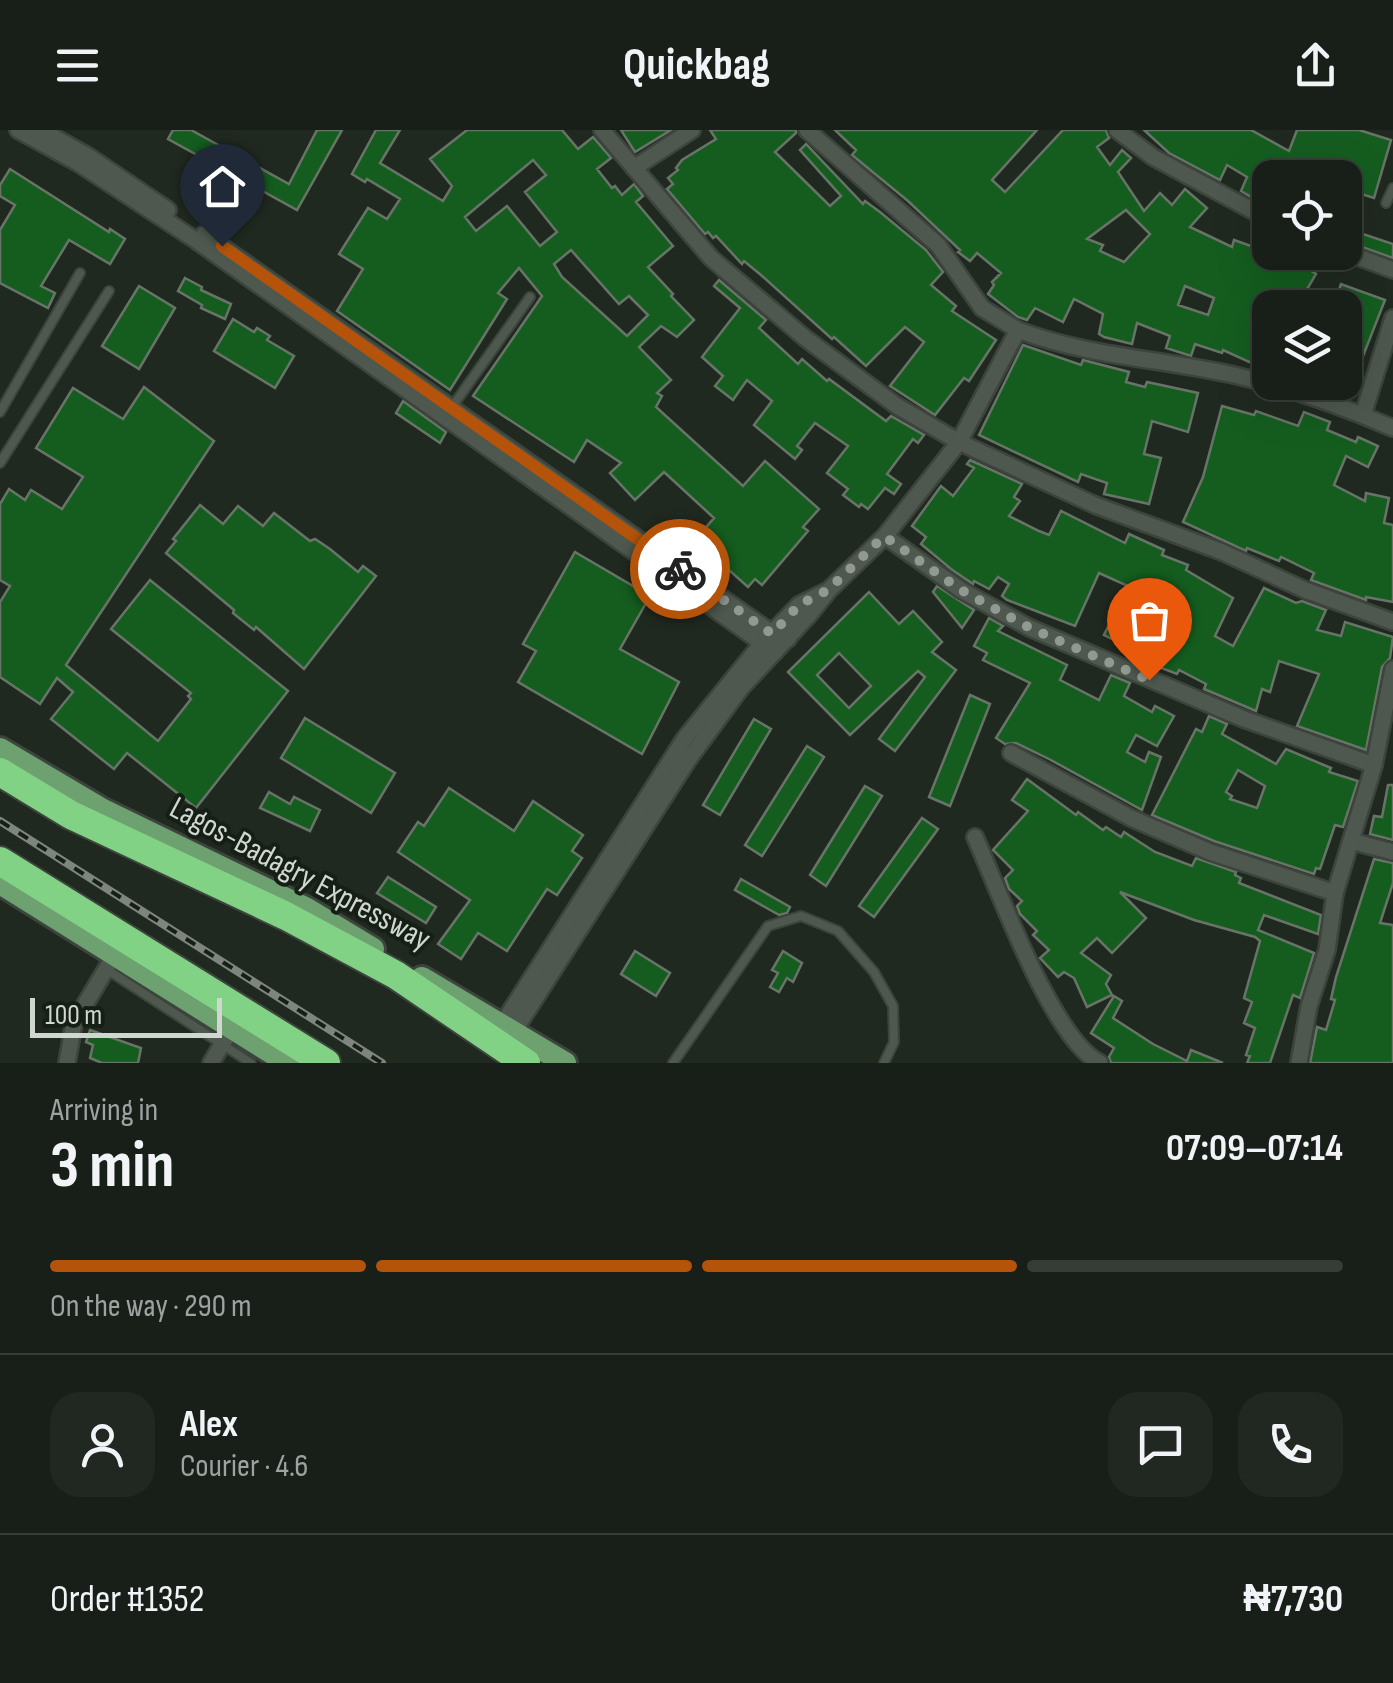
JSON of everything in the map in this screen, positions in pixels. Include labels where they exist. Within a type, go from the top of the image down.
[{"type":"highway","name":"Lagos-Badagry Expressway","points":[[0,772],[71,814],[286,916],[396,975],[526,1063]]},
{"type":"highway","points":[[0,861],[326,1063]]},
{"type":"main road","name":"Lagos-Badagry Expressway","points":[[0,749],[103,810],[307,909],[565,1063]]},
{"type":"main road","points":[[0,883],[110,962],[228,1035],[288,1063]]},
{"type":"street","points":[[18,130],[78,163],[197,241],[774,642]]},
{"type":"street","points":[[40,130],[88,156],[222,246],[448,414]]},
{"type":"street","points":[[602,130],[711,258],[897,406],[959,442],[1095,505],[1220,550],[1304,590],[1393,622]]},
{"type":"street","points":[[634,168],[692,130]]},
{"type":"street","points":[[806,130],[938,245],[982,308],[1018,330],[1091,352],[1238,376],[1393,428]]},
{"type":"street","points":[[1118,130],[1152,157],[1252,210]]},
{"type":"street","points":[[1362,258],[1393,270]]},
{"type":"street","points":[[1362,415],[1393,318]]},
{"type":"street","points":[[507,1030],[688,760],[799,605],[828,590],[884,536],[959,442],[1018,330]]},
{"type":"street","points":[[884,536],[961,590],[1030,628],[1244,719],[1374,765]]},
{"type":"street","points":[[1299,1063],[1309,1006],[1327,950],[1336,893],[1374,765],[1393,669]]},
{"type":"street","points":[[1011,753],[1131,818],[1210,852],[1336,893]]},
{"type":"street","points":[[975,837],[1052,1008],[1089,1061]]},
{"type":"street","points":[[1351,842],[1393,852]]},
{"type":"street","points":[[67,1063],[74,1023],[110,962]]},
{"type":"street","points":[[211,1063],[228,1035]]},
{"type":"lane","points":[[1386,203],[1393,188]]},
{"type":"lane","points":[[0,412],[80,273]]},
{"type":"lane","points":[[0,463],[109,291]]},
{"type":"lane","points":[[448,414],[530,296]]},
{"type":"lane","points":[[674,1063],[768,926],[801,916],[838,931],[874,972],[893,1006],[894,1042],[884,1063]]},
{"type":"lane","points":[[228,1035],[251,1063]]},
{"type":"building","points":[[173,130],[191,130],[289,184],[317,130],[342,130],[297,210],[168,139]]},
{"type":"building","points":[[376,130],[400,130],[380,163],[443,201],[452,186],[430,159],[467,130],[562,130],[578,149],[593,137],[611,158],[597,169],[622,195],[634,184],[643,196],[636,202],[673,246],[648,267],[694,320],[677,337],[661,326],[639,347],[671,380],[657,393],[662,396],[656,407],[743,486],[765,461],[819,509],[803,527],[808,531],[762,585],[755,579],[748,587],[695,540],[714,518],[664,472],[635,500],[610,473],[621,463],[587,440],[574,462],[473,396],[542,296],[519,268],[498,293],[507,299],[450,390],[337,311],[363,269],[339,254],[368,208],[387,219],[400,199],[352,174]],"holes":[[[533,160],[546,175],[525,192],[557,232],[540,246],[507,206],[476,231],[465,217]],[[571,250],[619,304],[629,296],[648,315],[627,336],[562,277],[554,264]]]},
{"type":"building","points":[[621,130],[671,130],[635,152]]},
{"type":"building","points":[[710,130],[796,130],[775,152],[830,206],[841,196],[800,150],[806,144],[863,204],[865,201],[926,250],[943,272],[931,285],[956,306],[952,311],[996,340],[969,381],[964,378],[935,415],[890,386],[924,342],[905,327],[866,366],[744,261],[742,264],[716,236],[705,234],[667,189],[673,184],[668,178],[682,160],[716,139]]},
{"type":"building","points":[[835,130],[1037,130],[992,180],[1005,192],[1063,130],[1106,130],[1109,138],[1097,147],[1110,165],[1122,150],[1131,158],[1118,172],[1144,211],[1160,193],[1172,205],[1185,189],[1207,208],[1190,227],[1232,247],[1234,240],[1252,246],[1252,270],[1310,270],[1316,274],[1307,290],[1252,290],[1252,363],[1223,350],[1222,353],[1195,344],[1191,356],[1166,348],[1170,336],[1137,323],[1132,344],[1104,337],[1099,334],[1103,314],[1074,299],[1063,322],[1035,308],[1027,320],[988,294],[1001,273],[977,253],[970,261],[958,252],[908,201],[852,155],[856,150]],"holes":[[[1126,210],[1150,234],[1124,262],[1100,251],[1103,245],[1087,239]],[[1185,286],[1214,298],[1208,315],[1178,305]]]},
{"type":"building","points":[[1144,130],[1251,130],[1289,151],[1297,130],[1359,130],[1391,140],[1374,198],[1362,194],[1362,160],[1252,160],[1252,197],[1241,191],[1247,177],[1227,165],[1220,180],[1169,153]]},
{"type":"building","points":[[10,169],[125,239],[110,264],[69,240],[41,286],[55,293],[48,308],[0,283],[0,230],[15,205],[0,196],[0,185]]},
{"type":"building","points":[[1362,234],[1393,244],[1393,258],[1362,247]]},
{"type":"building","points":[[185,278],[231,304],[225,319],[178,291]]},
{"type":"building","points":[[719,280],[766,320],[759,328],[798,364],[802,359],[886,421],[891,416],[924,435],[918,443],[913,439],[887,474],[901,484],[894,494],[885,488],[868,509],[861,504],[859,507],[843,495],[848,489],[827,473],[848,446],[815,423],[797,446],[802,450],[795,459],[754,425],[772,401],[747,380],[733,400],[715,386],[723,376],[702,357],[740,308],[714,286]]},
{"type":"building","points":[[139,286],[175,308],[139,369],[102,346]]},
{"type":"building","points":[[1362,292],[1385,300],[1362,359]]},
{"type":"building","points":[[233,319],[254,332],[257,328],[270,336],[267,340],[294,356],[275,388],[214,351]]},
{"type":"building","points":[[1023,345],[1081,365],[1083,360],[1129,372],[1126,382],[1145,387],[1147,382],[1198,393],[1188,432],[1152,421],[1144,454],[1161,458],[1149,504],[1104,494],[1107,483],[1081,474],[1078,482],[979,435]]},
{"type":"building","points":[[144,387],[214,441],[66,665],[158,741],[191,699],[191,693],[111,629],[150,580],[288,691],[196,808],[127,753],[114,769],[51,719],[73,692],[57,678],[40,704],[0,677],[0,602],[10,586],[0,580],[0,504],[9,489],[25,500],[31,490],[62,509],[83,477],[36,448],[73,388],[123,419]]},
{"type":"building","points":[[403,401],[446,432],[440,443],[396,413]]},
{"type":"building","points":[[1222,406],[1254,415],[1256,411],[1298,426],[1304,412],[1330,422],[1327,430],[1378,446],[1368,467],[1346,456],[1334,485],[1365,501],[1366,493],[1389,498],[1384,523],[1393,525],[1393,602],[1366,600],[1311,580],[1314,573],[1281,557],[1279,561],[1247,548],[1246,551],[1183,522],[1203,477]]},
{"type":"building","points":[[970,460],[1022,484],[1014,497],[1020,501],[1009,516],[1039,531],[1049,535],[1061,511],[1125,543],[1129,534],[1164,550],[1162,555],[1188,565],[1186,570],[1233,598],[1215,636],[1233,646],[1264,588],[1296,603],[1302,601],[1326,610],[1317,630],[1341,636],[1345,622],[1393,637],[1390,658],[1382,667],[1366,750],[1297,726],[1319,674],[1279,661],[1270,692],[1262,689],[1256,711],[1204,689],[1206,684],[1179,670],[1177,674],[1151,664],[1153,660],[1104,635],[1128,586],[1099,573],[1075,626],[1007,600],[1002,596],[1009,584],[998,577],[989,589],[974,581],[973,584],[951,569],[921,544],[926,537],[912,526],[941,486],[953,496],[974,468],[967,464]]},
{"type":"building","points":[[200,505],[223,524],[238,506],[263,526],[274,513],[358,572],[363,566],[376,576],[304,669],[166,553]]},
{"type":"building","points":[[575,552],[650,596],[620,649],[679,682],[642,754],[518,682],[536,651],[523,644]]},
{"type":"building","points":[[937,586],[974,610],[962,628],[933,592]]},
{"type":"building","points":[[869,592],[899,624],[913,611],[942,642],[932,652],[956,670],[895,751],[879,739],[925,677],[918,671],[850,735],[788,672]],"holes":[[[839,653],[871,686],[849,708],[817,675]]]},
{"type":"building","points":[[989,618],[1003,626],[998,631],[1067,665],[1060,680],[1099,700],[1111,675],[1130,683],[1124,696],[1152,712],[1155,706],[1174,716],[1157,746],[1136,735],[1127,752],[1145,762],[1149,752],[1161,757],[1142,810],[1049,759],[996,738],[1030,683],[983,660],[987,653],[974,646]]},
{"type":"building","points":[[970,695],[990,704],[950,806],[929,797]]},
{"type":"building","points":[[1209,716],[1227,724],[1222,734],[1276,764],[1286,749],[1331,768],[1329,772],[1358,781],[1343,827],[1335,825],[1320,869],[1316,868],[1314,874],[1214,841],[1152,815],[1196,729],[1202,732]],"holes":[[[1238,770],[1265,786],[1257,808],[1230,799],[1232,796],[1226,792]]]},
{"type":"building","points":[[305,718],[395,773],[371,813],[281,758]]},
{"type":"building","points":[[754,719],[771,729],[720,815],[703,805]]},
{"type":"building","points":[[807,746],[824,757],[762,856],[745,845]]},
{"type":"building","points":[[1027,779],[1103,830],[1106,827],[1121,837],[1124,832],[1155,852],[1192,866],[1196,858],[1236,872],[1241,878],[1239,883],[1321,915],[1318,934],[1264,915],[1258,930],[1314,953],[1300,998],[1293,995],[1270,1063],[1247,1063],[1250,1056],[1246,1055],[1255,1028],[1244,1023],[1252,1002],[1244,998],[1260,941],[1255,937],[1194,920],[1120,892],[1146,918],[1112,953],[1097,938],[1081,953],[1111,975],[1106,984],[1112,995],[1087,1007],[1074,978],[1064,972],[1058,977],[1040,958],[1049,950],[1033,935],[1037,931],[1020,914],[1017,906],[1022,901],[1009,889],[1005,878],[1013,870],[993,850],[1028,811],[1012,800]]},
{"type":"building","points":[[1388,785],[1393,785],[1393,840],[1370,834],[1374,816],[1382,817]]},
{"type":"building","points":[[865,786],[882,796],[826,886],[810,875]]},
{"type":"building","points":[[449,788],[514,831],[533,801],[583,835],[572,851],[582,858],[557,895],[547,889],[507,951],[478,933],[461,959],[438,944],[470,900],[398,852],[418,822],[424,826]]},
{"type":"building","points":[[269,792],[290,804],[294,797],[320,810],[310,831],[260,808]]},
{"type":"building","points":[[922,818],[938,829],[874,917],[859,906]]},
{"type":"building","points":[[1374,859],[1393,863],[1393,883],[1380,923],[1393,925],[1393,1063],[1310,1063],[1317,1027],[1326,1030],[1335,1000],[1331,999],[1336,977]]},
{"type":"building","points":[[388,877],[436,907],[426,923],[377,893]]},
{"type":"building","points":[[741,879],[790,907],[787,913],[779,915],[735,890]]},
{"type":"building","points":[[635,951],[670,973],[656,996],[621,974]]},
{"type":"building","points":[[783,951],[802,963],[793,982],[787,978],[779,992],[770,987],[778,973],[772,970]]},
{"type":"building","points":[[1114,996],[1122,1001],[1113,1018],[1153,1044],[1187,1061],[1191,1050],[1223,1063],[1111,1063],[1109,1057],[1114,1048],[1091,1033]]},
{"type":"building","points":[[90,1030],[141,1048],[138,1063],[102,1063],[90,1058],[93,1045],[86,1042]]},
{"type":"railway","points":[[0,821],[382,1063]]},
{"type":"way so far","points":[[680,569],[772,634],[799,605],[828,590],[884,536],[961,590],[1030,628],[1149,680]]},
{"type":"route","points":[[222,246],[680,569]]}]
